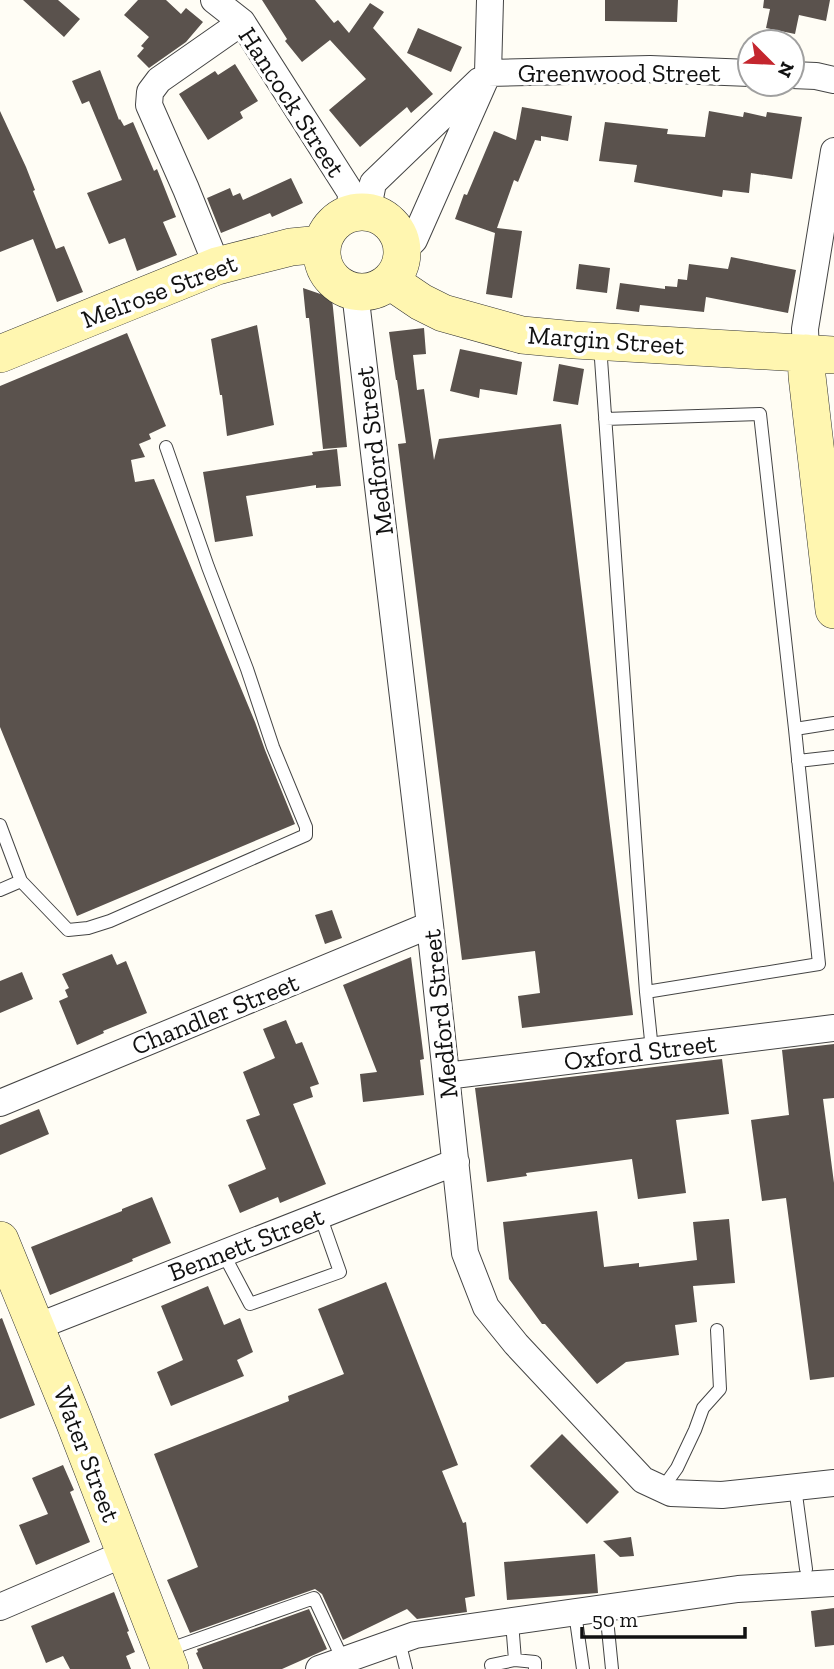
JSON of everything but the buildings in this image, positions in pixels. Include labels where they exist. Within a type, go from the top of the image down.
[{"type":"street","name":"Hancock Street","points":[[214,0],[242,22],[351,193],[358,213]]},
{"type":"street","points":[[396,266],[399,238],[390,224],[378,216],[358,213],[335,222],[322,244],[325,269],[332,280],[342,288],[369,292],[382,287],[414,240],[488,73],[490,0]]},
{"type":"street","points":[[218,266],[149,106],[150,92],[159,80],[242,22]]},
{"type":"street","name":"Greenwood Street","points":[[488,73],[650,69],[736,72]]},
{"type":"street","points":[[358,213],[373,183],[488,73]]},
{"type":"street","points":[[806,76],[834,80]]},
{"type":"street","points":[[834,151],[805,329],[820,354],[807,376],[834,610]]},
{"type":"street","name":"Melrose Street","points":[[0,354],[218,266],[291,247],[322,244]]},
{"type":"street","name":"Margin Street","points":[[396,266],[421,302],[443,313],[522,335],[820,354]]},
{"type":"street","name":"Medford Street","points":[[355,292],[430,925],[465,1253],[486,1307],[516,1344],[643,1480],[671,1493],[722,1495],[834,1483]]},
{"type":"street","name":"Chandler Street","points":[[0,1103],[430,925]]},
{"type":"street","name":"Oxford Street","points":[[446,1076],[834,1028]]},
{"type":"street","name":"Bennett Street","points":[[36,1327],[456,1162]]},
{"type":"street","name":"Water Street","points":[[0,1240],[167,1660]]},
{"type":"street","points":[[0,1607],[126,1553]]},
{"type":"street","points":[[318,1669],[415,1635],[738,1589],[834,1583]]},
{"type":"lane","points":[[600,341],[652,1050]]},
{"type":"lane","points":[[605,419],[760,414],[819,964],[646,992]]},
{"type":"lane","points":[[0,825],[21,881],[68,930],[88,928],[110,921],[306,835],[306,827],[274,747],[166,447]]},
{"type":"lane","points":[[795,729],[834,723]]},
{"type":"lane","points":[[798,761],[834,757]]},
{"type":"lane","points":[[0,890],[21,881]]},
{"type":"lane","points":[[223,1253],[250,1304],[340,1272],[320,1215]]},
{"type":"lane","points":[[663,1489],[677,1468],[702,1408],[720,1389],[717,1331]]},
{"type":"lane","points":[[795,1487],[806,1569]]},
{"type":"lane","points":[[167,1660],[314,1598],[343,1660]]},
{"type":"lane","points":[[606,1609],[612,1669]]},
{"type":"lane","points":[[575,1613],[583,1669]]},
{"type":"lane","points":[[512,1622],[515,1660]]},
{"type":"lane","points":[[400,1641],[406,1669]]},
{"type":"lane","points":[[492,1669],[491,1665],[515,1660],[535,1662],[536,1669]]}]
